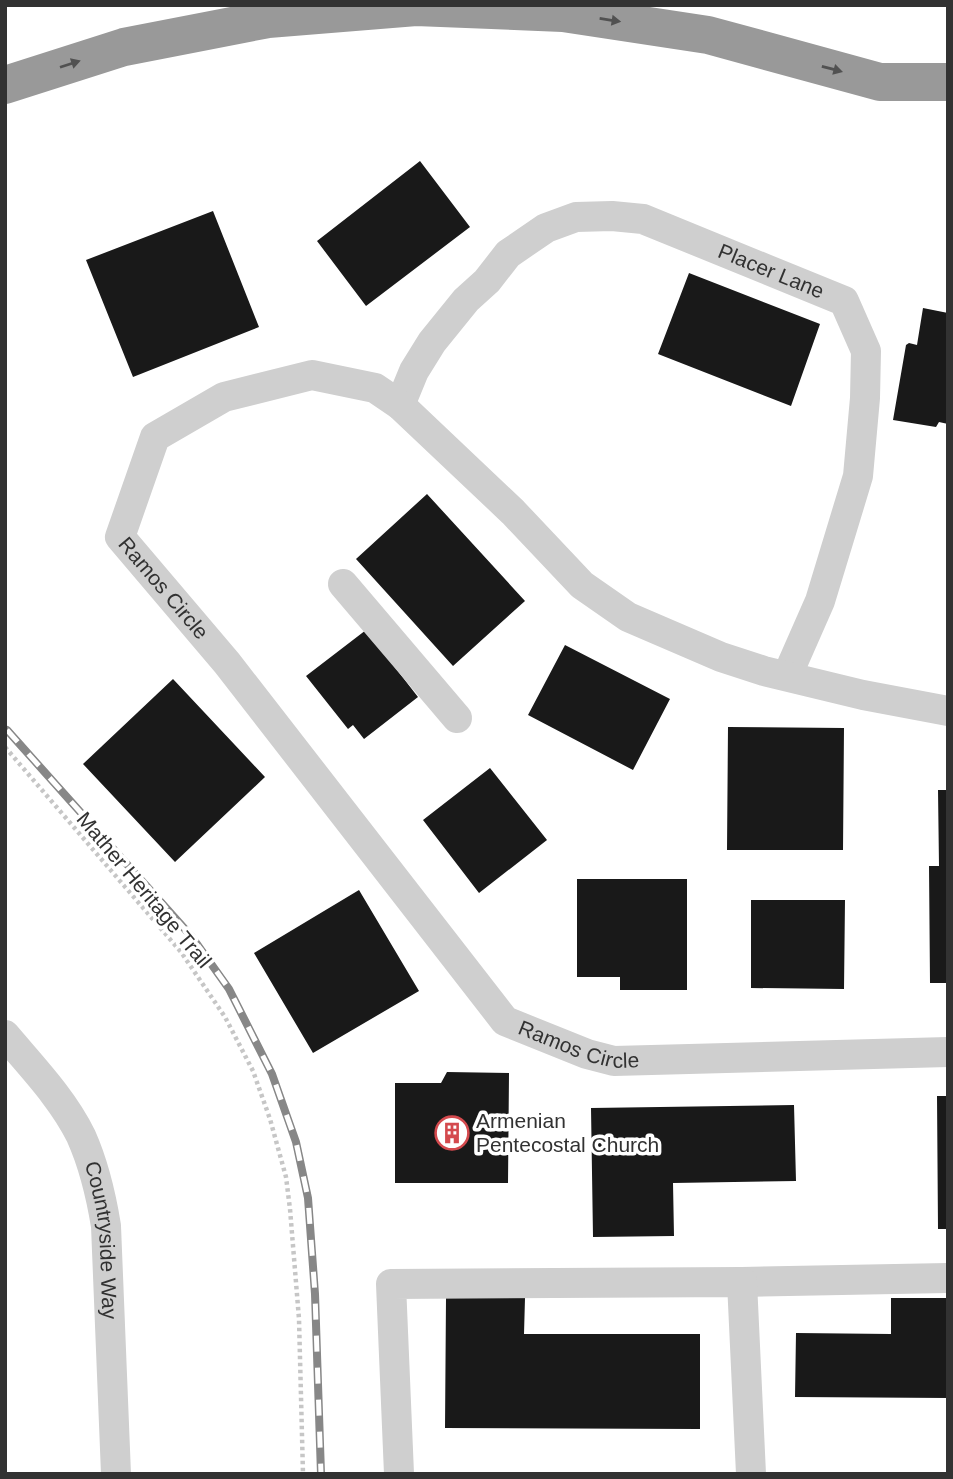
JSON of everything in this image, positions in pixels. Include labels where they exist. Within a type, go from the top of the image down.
[{"type":"highway","points":[[5,85],[124,47],[268,19],[416,7],[563,13],[708,36],[880,82],[948,82]]},
{"type":"street","name":"Placer Lane","points":[[400,405],[414,371],[432,342],[508,254],[546,228],[576,217],[643,219],[844,301],[866,351],[858,476],[820,601],[788,676]]},
{"type":"street","name":"Ramos Circle","points":[[948,711],[863,695],[721,657],[628,617],[582,585],[513,512],[400,405],[375,388],[312,375],[224,397],[155,437],[120,537],[227,663],[505,1021],[587,1054],[614,1061],[948,1052]]},
{"type":"street","points":[[343,584],[457,718]]},
{"type":"street","name":"Countryside Way","points":[[5,1035],[45,1082],[80,1135],[101,1195],[106,1226],[116,1474]]},
{"type":"street","points":[[399,1474],[391,1284],[948,1278]]},
{"type":"street","points":[[742,1282],[751,1474]]},
{"type":"path","name":"Mather Heritage Trail","points":[[5,747],[181,952],[225,1017],[253,1071],[283,1166],[290,1209],[299,1319],[303,1474]]},
{"type":"building","points":[[420,161],[470,227],[366,306],[317,241]]},
{"type":"building","points":[[213,211],[259,327],[133,377],[86,260]]},
{"type":"building","points":[[689,273],[820,324],[791,406],[658,354]]},
{"type":"building","points":[[923,308],[948,313],[948,424],[939,422],[936,427],[893,420],[906,345],[917,345]]},
{"type":"building","points":[[427,494],[525,601],[453,666],[356,559]]},
{"type":"building","points":[[366,630],[418,697],[364,739],[353,725],[348,729],[306,676]]},
{"type":"building","points":[[565,645],[670,699],[633,770],[528,715]]},
{"type":"building","points":[[173,679],[265,777],[175,862],[83,764]]},
{"type":"building","points":[[728,727],[844,728],[843,850],[727,850]]},
{"type":"building","points":[[490,768],[547,840],[479,893],[423,820]]},
{"type":"building","points":[[938,790],[948,790],[948,983],[930,983],[929,866],[939,866]]},
{"type":"building","points":[[577,879],[687,879],[687,990],[620,990],[620,977],[577,977]]},
{"type":"building","points":[[359,890],[419,991],[313,1053],[254,953]]},
{"type":"building","points":[[751,900],[845,900],[844,989],[751,988]]},
{"type":"building","name":"Armenian Pentecostal Church","points":[[447,1072],[509,1073],[508,1183],[395,1183],[395,1083],[441,1083]]},
{"type":"building","points":[[937,1096],[948,1096],[948,1229],[938,1229]]},
{"type":"building","points":[[794,1105],[796,1181],[673,1183],[674,1236],[593,1237],[591,1108]]},
{"type":"building","points":[[446,1298],[525,1298],[524,1334],[700,1334],[700,1429],[445,1428]]},
{"type":"building","points":[[891,1298],[948,1298],[948,1398],[795,1397],[796,1333],[891,1334]]},
{"type":"railway","points":[[7,730],[192,937],[229,989],[272,1074],[296,1142],[308,1198],[315,1294],[321,1474]]},
{"type":"place","name":"Armenian Pentecostal Church","points":[[452,1133]]}]
